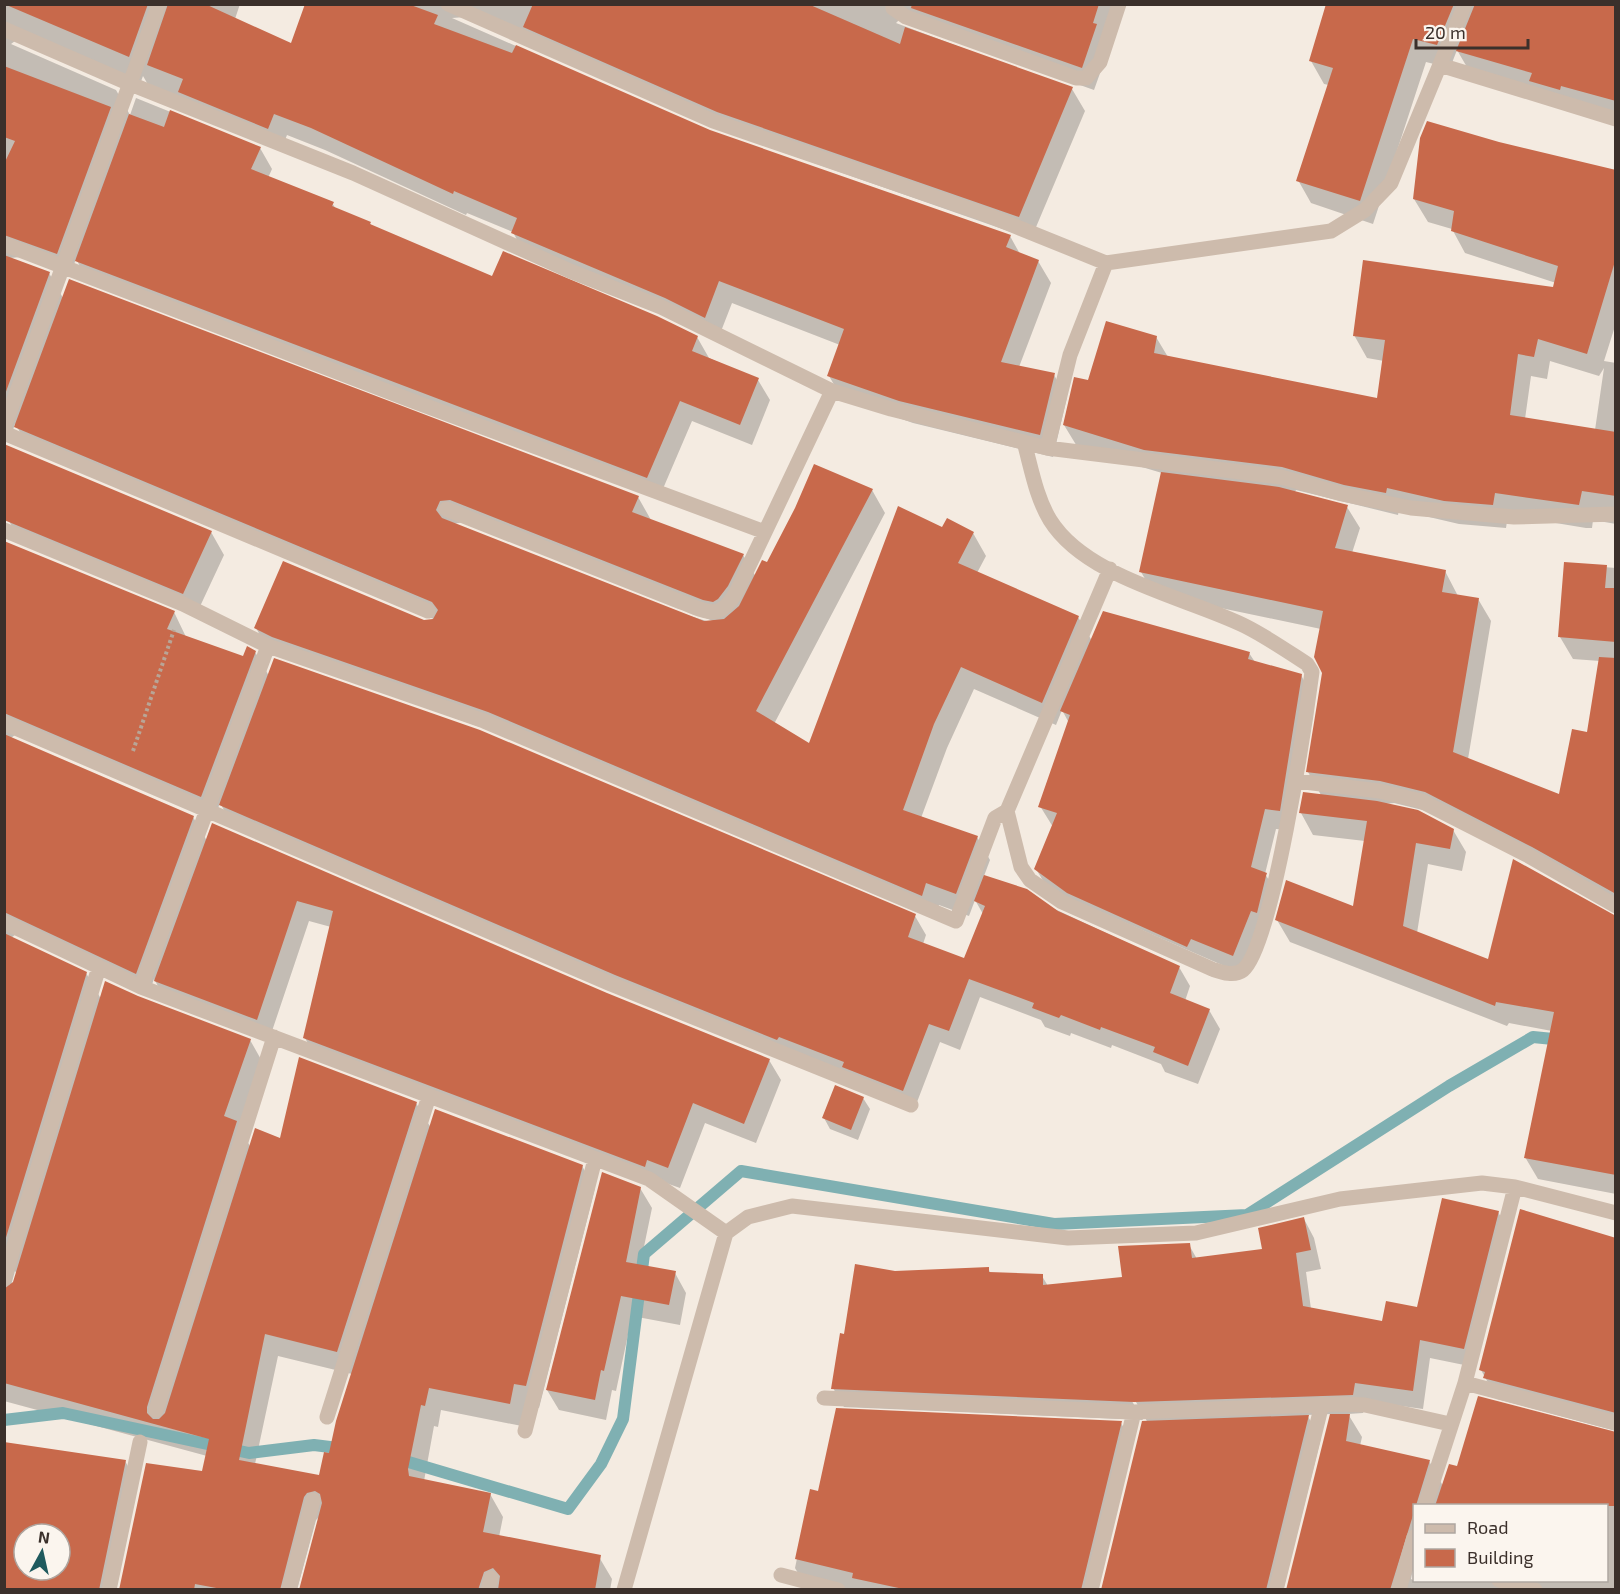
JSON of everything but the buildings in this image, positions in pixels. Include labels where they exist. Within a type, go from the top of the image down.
[{"type":"street","points":[[4,427],[128,82],[159,4]]},
{"type":"street","points":[[448,4],[714,121],[990,216],[1106,263],[1330,231],[1365,210],[1391,183],[1465,4]]},
{"type":"street","points":[[893,4],[893,8],[906,17],[1076,78],[1086,78],[1100,62],[1119,4]]},
{"type":"street","points":[[4,28],[128,82],[353,173],[570,271],[660,307],[832,391],[1047,448],[1281,477],[1342,494],[1411,508],[1514,517],[1616,514]]},
{"type":"street","points":[[1440,65],[1616,119]]},
{"type":"street","points":[[4,244],[64,265],[410,400],[765,532]]},
{"type":"street","points":[[1047,448],[1070,355],[1106,263]]},
{"type":"street","points":[[446,509],[711,613],[720,612],[728,606],[832,391]]},
{"type":"street","points":[[4,433],[428,611]]},
{"type":"street","points":[[1024,442],[1038,492],[1050,521],[1079,550],[1110,569],[1245,626],[1307,664],[1312,672],[1296,781],[1263,924],[1249,962],[1242,970],[1234,973],[1212,969],[1062,902],[1030,880],[1021,867],[1007,811],[1110,569]]},
{"type":"street","points":[[4,530],[183,604],[268,646],[484,721],[956,921],[994,818],[1007,811]]},
{"type":"street","points":[[141,987],[268,646]]},
{"type":"street","points":[[4,723],[125,773],[208,811],[611,984],[911,1105]]},
{"type":"street","points":[[1296,781],[1379,791],[1421,801],[1507,844],[1616,906]]},
{"type":"street","points":[[4,922],[141,987],[649,1179],[726,1233]]},
{"type":"street","points":[[4,1279],[99,967]]},
{"type":"street","points":[[156,1410],[274,1037]]},
{"type":"street","points":[[327,1417],[429,1096]]},
{"type":"street","points":[[525,1431],[595,1159]]},
{"type":"street","points":[[624,1590],[726,1233],[748,1216],[792,1206],[1068,1238],[1196,1233],[1340,1199],[1482,1182],[1515,1186],[1616,1213]]},
{"type":"street","points":[[1426,1504],[1465,1383],[1515,1186]]},
{"type":"street","points":[[1465,1383],[1616,1424]]},
{"type":"street","points":[[824,1398],[1134,1412],[1322,1404],[1365,1405],[1450,1424]]},
{"type":"street","points":[[1276,1590],[1322,1404]]},
{"type":"street","points":[[1091,1590],[1134,1412]]},
{"type":"street","points":[[109,1590],[140,1442]]},
{"type":"street","points":[[289,1590],[313,1500]]},
{"type":"street","points":[[1399,1590],[1411,1558]]},
{"type":"street","points":[[781,1575],[838,1590]]},
{"type":"street","points":[[1503,1582],[1535,1590]]},
{"type":"path","points":[[125,773],[183,604]]},
{"type":"waterway","points":[[395,1458],[568,1509],[601,1464],[623,1419],[644,1254],[741,1171],[1054,1224],[1247,1215],[1449,1086],[1533,1037],[1563,1040]]},
{"type":"waterway","points":[[4,1420],[63,1413],[249,1453],[314,1445],[346,1449]]}]
